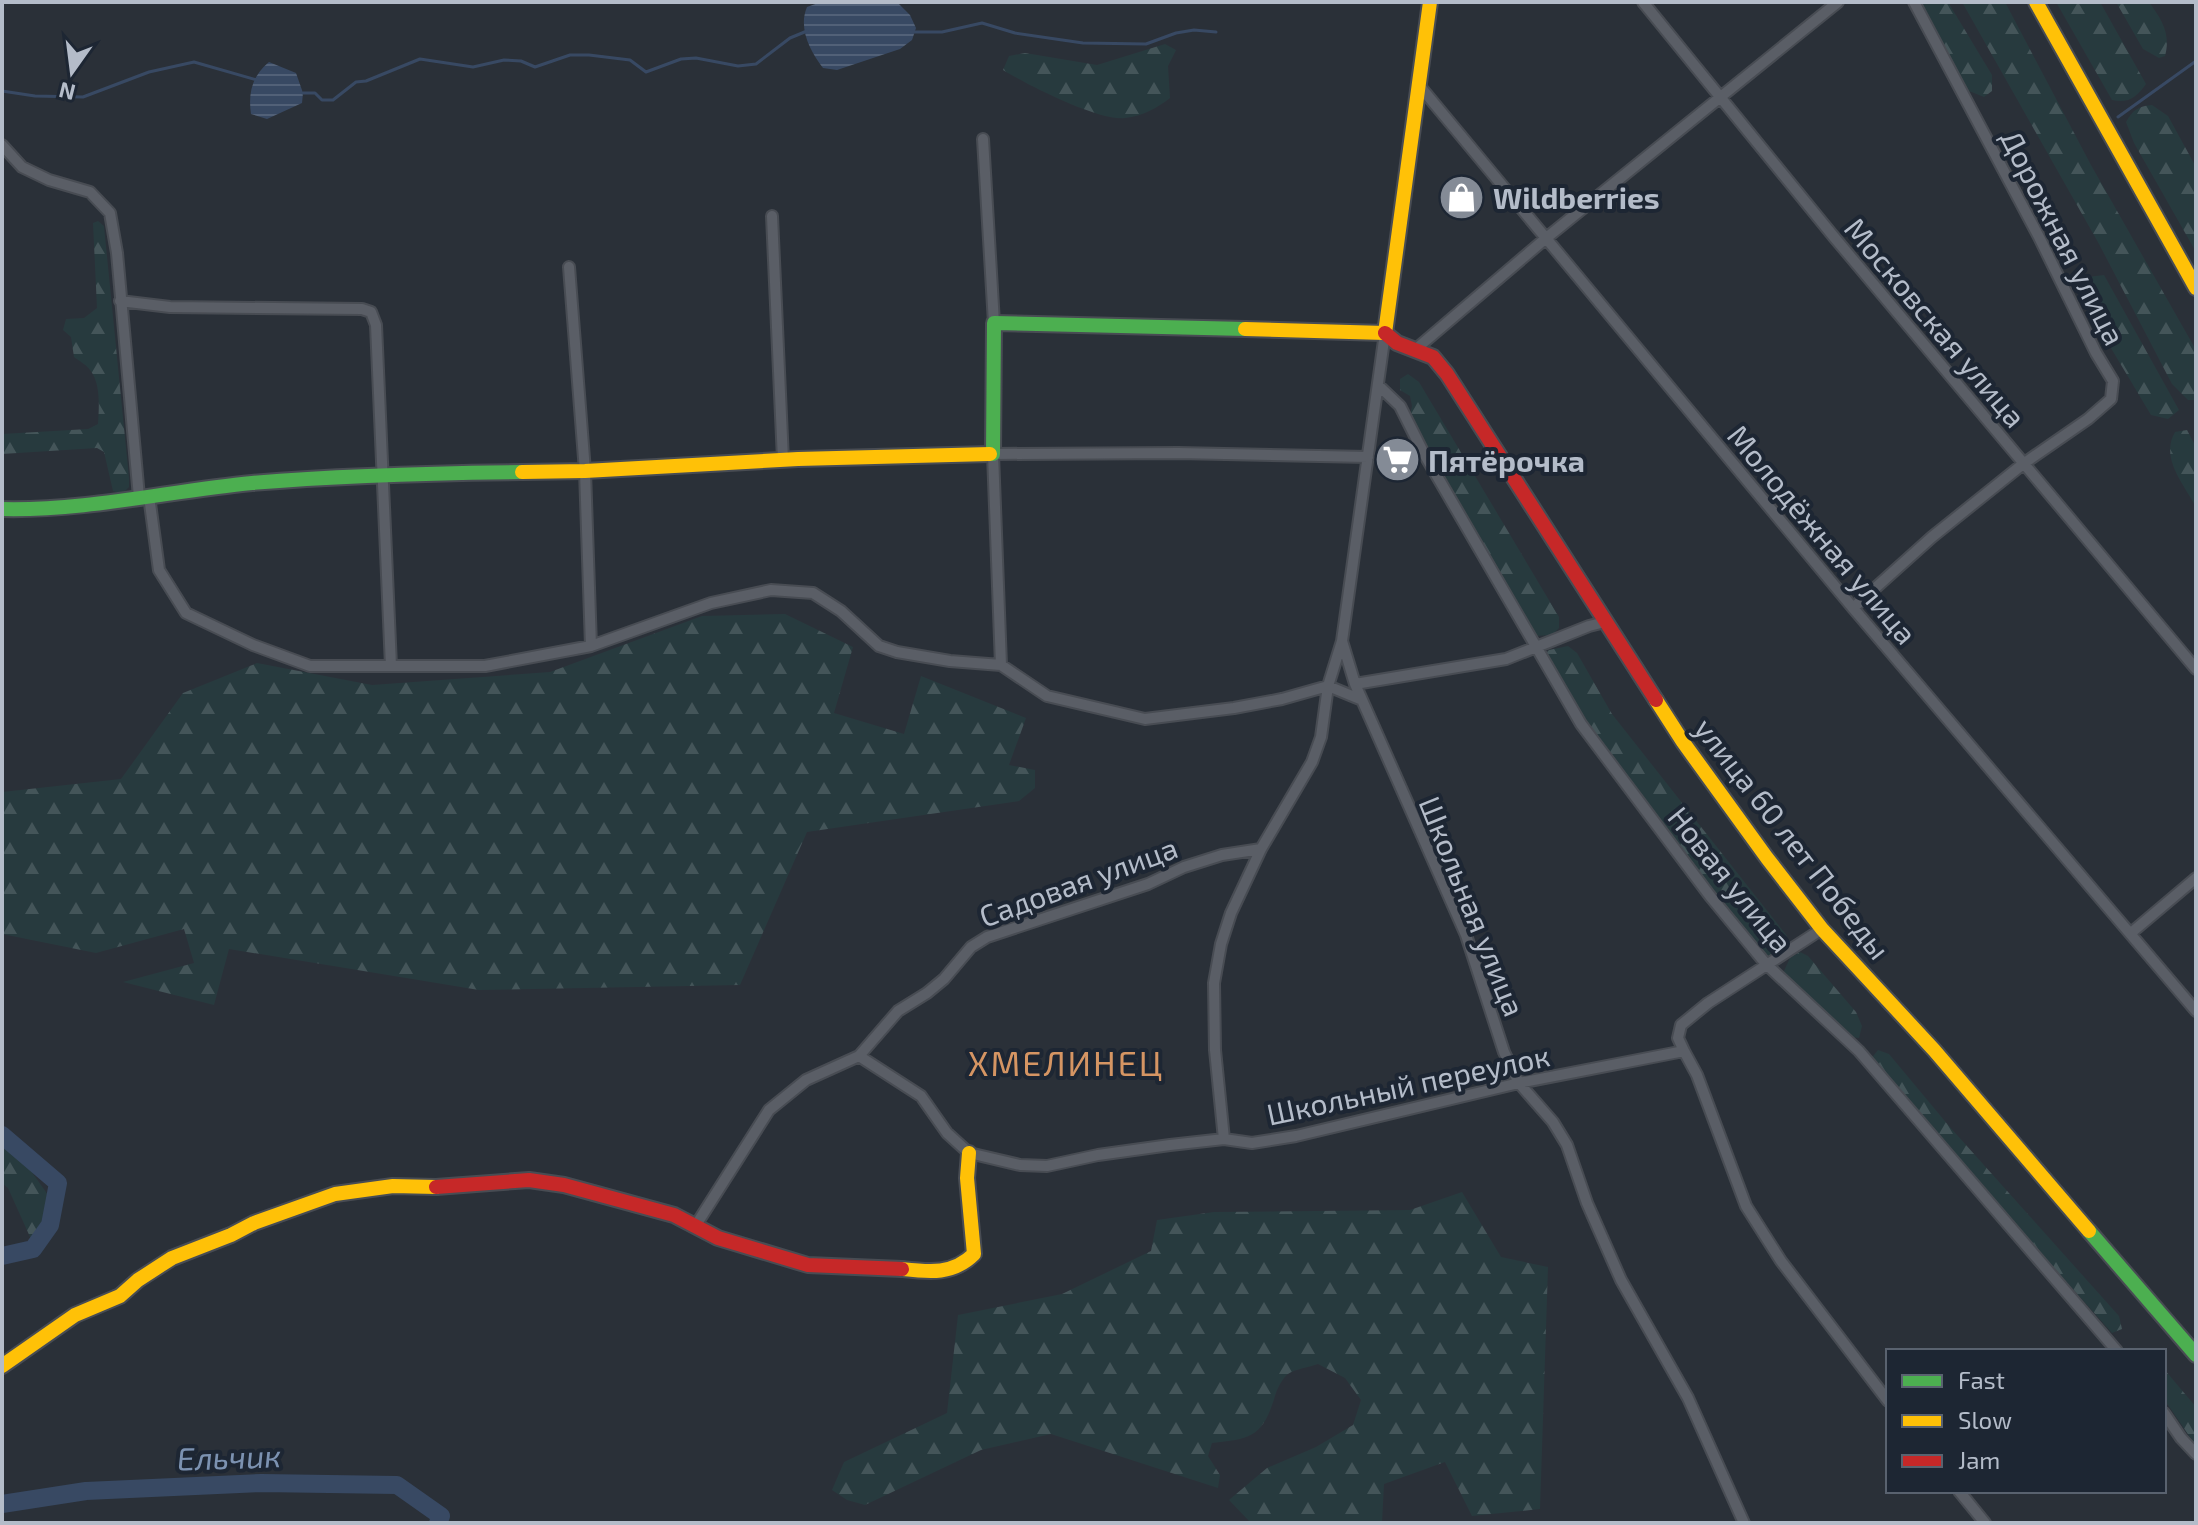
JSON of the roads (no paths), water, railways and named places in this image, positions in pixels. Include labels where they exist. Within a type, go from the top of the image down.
[{"type":"street","points":[[1224,1139],[1215,1050],[1214,983],[1221,944],[1231,913],[1261,849],[1312,762],[1321,737],[1328,686],[1342,641],[1430,2]]},
{"type":"street","name":"Московская улица","points":[[1643,2],[2196,669]]},
{"type":"street","points":[[1416,349],[1545,239],[1838,2]]},
{"type":"street","name":"Дорожная улица","points":[[1853,608],[1932,537],[2111,399],[2113,381],[1914,2]]},
{"type":"street","points":[[2036,2],[2196,288]]},
{"type":"street","name":"Молодёжная улица","points":[[1418,84],[1853,608],[2196,1011]]},
{"type":"street","points":[[983,139],[994,323],[993,454],[1001,665]]},
{"type":"street","points":[[2,145],[22,167],[49,180],[90,192],[110,213],[144,496],[159,570],[186,613],[253,645],[310,666],[485,666],[591,646],[711,603],[771,590],[813,593],[841,611],[879,646],[950,661],[1001,665],[1047,696],[1145,719],[1234,708],[1328,686],[1362,700]]},
{"type":"street","points":[[772,216],[783,460]]},
{"type":"street","points":[[569,267],[585,471],[591,646]]},
{"type":"street","points":[[120,301],[170,307],[362,309],[371,312],[376,325],[391,666]]},
{"type":"street","points":[[994,323],[1385,333]]},
{"type":"street","name":"улица 60 лет Победы","points":[[1385,333],[1397,343],[1433,357],[1447,374],[1683,742],[1822,929],[1934,1050],[2196,1355]]},
{"type":"street","name":"Новая улица","points":[[1378,385],[1400,406],[1423,452],[1581,724],[1710,896],[1766,964],[1859,1051],[2115,1349]]},
{"type":"street","points":[[2,509],[39,510],[251,483],[383,474],[585,471],[783,460],[993,454],[1178,453],[1368,457]]},
{"type":"street","points":[[1355,684],[1506,659],[1605,622]]},
{"type":"street","name":"Школьная улица","points":[[1342,641],[1355,684],[1466,935],[1504,1052],[1519,1083],[1553,1122],[1567,1145],[1587,1203],[1621,1280],[1688,1398],[1744,1523]]},
{"type":"street","name":"Садовая улица","points":[[859,1056],[898,1011],[944,979],[971,947],[987,937],[1136,889],[1184,867],[1222,855],[1261,849]]},
{"type":"street","points":[[2131,933],[2196,878]]},
{"type":"street","points":[[1822,929],[1766,964],[1681,1025],[1678,1038],[1697,1075],[1746,1206],[1781,1261],[1886,1398]]},
{"type":"street","name":"Школьный переулок","points":[[969,1153],[1020,1165],[1047,1166],[1098,1155],[1224,1139],[1252,1143],[1296,1136],[1519,1083],[1684,1051]]},
{"type":"street","points":[[2,1366],[75,1315],[120,1296],[172,1258],[267,1218],[335,1194],[393,1186],[455,1187],[529,1180],[599,1193],[674,1215],[718,1238],[808,1265],[874,1266],[931,1272],[952,1269],[974,1254],[967,1178],[969,1153],[947,1133],[921,1096],[859,1056],[806,1080],[769,1110],[696,1225]]},
{"type":"street","points":[[2166,1416],[2196,1454]]},
{"type":"street","points":[[1961,1493],[1985,1523]]},
{"type":"water","points":[[821,2],[897,2],[910,15],[916,28],[912,40],[900,49],[837,70],[823,68],[810,47],[804,23],[807,7]]},
{"type":"water","points":[[269,62],[296,73],[303,93],[302,103],[267,119],[251,114],[250,99],[255,79]]},
{"type":"waterway","points":[[911,32],[942,32],[982,23],[1015,33],[1083,43],[1146,44],[1176,33],[1194,30],[1216,32]]},
{"type":"waterway","points":[[303,93],[315,93],[322,100],[333,100],[356,82],[366,81],[420,59],[473,67],[504,60],[521,61],[535,67],[570,55],[589,55],[630,60],[646,72],[681,59],[696,58],[738,66],[756,64],[790,38],[807,31]]},
{"type":"waterway","points":[[2118,117],[2196,61]]},
{"type":"waterway","points":[[2,91],[35,96],[83,97],[149,72],[194,62],[257,80]]},
{"type":"waterway","name":"Ельчик","points":[[2,1135],[58,1183],[50,1225],[33,1249],[2,1256]]},
{"type":"waterway","name":"Ельчик","points":[[2,1504],[86,1491],[261,1483],[397,1485],[441,1516],[438,1523]]},
{"type":"place","name":"Wildberries","points":[[1462,197]]},
{"type":"place","name":"Пятёрочка","points":[[1397,460]]},
{"type":"district","name":"ХМЕЛИНЕЦ","points":[[1066,1062]]}]
